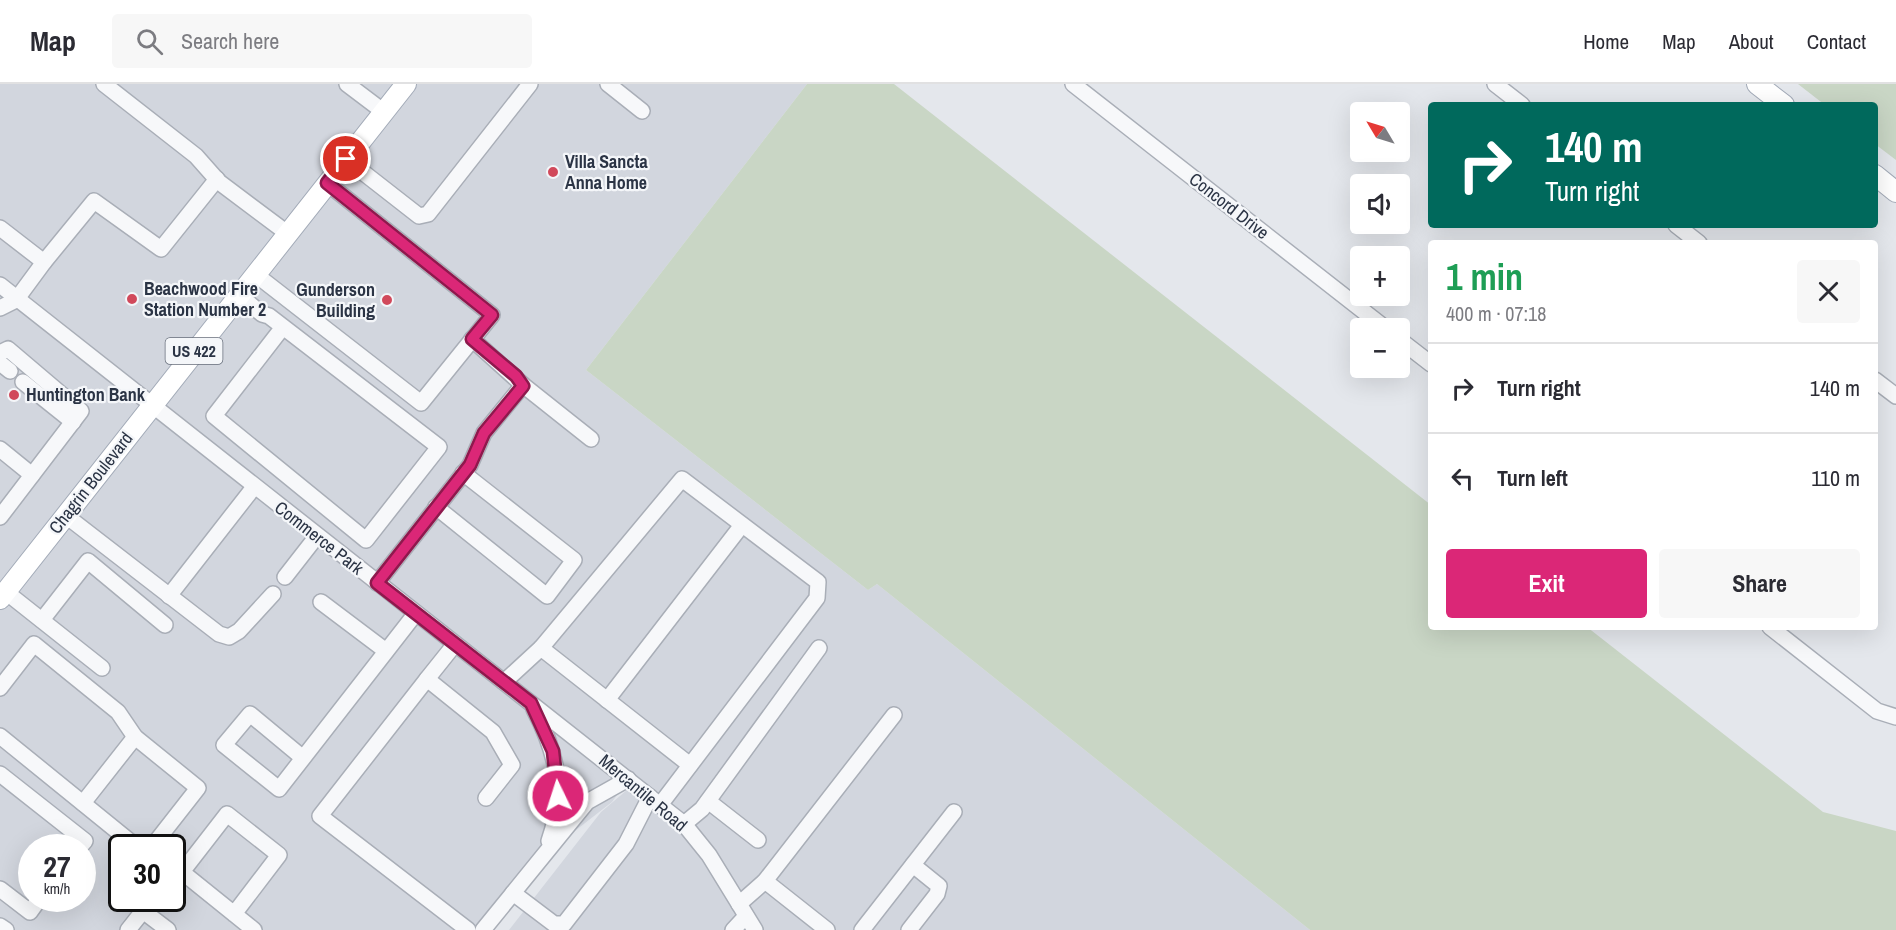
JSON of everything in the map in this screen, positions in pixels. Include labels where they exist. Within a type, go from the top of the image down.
[{"type":"main road","name":"Chagrin Boulevard","points":[[3,595],[406,84]]},
{"type":"main road","points":[[1757,84],[1780,102]]},
{"type":"main road","points":[[1878,178],[1896,192]]},
{"type":"street","points":[[104,84],[196,156],[217,180],[287,233]]},
{"type":"street","points":[[347,84],[384,112]]},
{"type":"street","points":[[346,159],[419,216],[428,214],[530,84]]},
{"type":"street","points":[[608,84],[642,111]]},
{"type":"street","name":"Concord Drive","points":[[1073,84],[1372,318]]},
{"type":"street","points":[[1495,84],[1518,102]]},
{"type":"street","points":[[0,308],[16,300],[94,201],[161,249],[217,180]]},
{"type":"street","points":[[255,274],[421,403],[492,315],[327,183]]},
{"type":"street","points":[[0,228],[44,262]]},
{"type":"street","points":[[1680,228],[1695,240]]},
{"type":"street","name":"Commerce Park","points":[[0,285],[16,300],[531,703],[553,751],[558,774],[555,824],[544,855]]},
{"type":"street","points":[[238,295],[439,447],[350,562]]},
{"type":"street","points":[[283,327],[214,416],[366,540]]},
{"type":"street","points":[[472,339],[516,376],[523,386],[591,439]]},
{"type":"street","points":[[1410,348],[1428,362]]},
{"type":"street","points":[[0,353],[8,349],[81,411],[0,517]]},
{"type":"street","points":[[23,382],[73,422]]},
{"type":"street","points":[[1878,382],[1896,396]]},
{"type":"street","points":[[377,583],[463,473],[484,433],[523,386]]},
{"type":"street","points":[[0,449],[32,475]]},
{"type":"street","points":[[436,507],[547,596],[574,560],[463,473]]},
{"type":"street","points":[[504,682],[541,648],[682,479],[818,582],[817,598],[690,765],[655,801],[626,844],[564,924],[554,924],[513,893]]},
{"type":"street","points":[[169,596],[254,487]]},
{"type":"street","points":[[284,510],[301,488]]},
{"type":"street","points":[[66,515],[219,634],[229,637],[239,631],[273,594]]},
{"type":"street","points":[[607,700],[742,525]]},
{"type":"street","points":[[285,577],[317,536]]},
{"type":"street","points":[[42,620],[88,561],[165,625]]},
{"type":"street","points":[[3,595],[42,620],[102,668]]},
{"type":"street","points":[[321,602],[386,651]]},
{"type":"street","points":[[303,758],[250,714],[224,745],[279,789],[416,613]]},
{"type":"street","points":[[1774,630],[1877,711],[1896,717]]},
{"type":"street","points":[[0,688],[34,644],[118,712],[135,737],[198,788],[162,834]]},
{"type":"street","points":[[455,644],[320,816],[468,930]]},
{"type":"street","points":[[541,648],[690,765]]},
{"type":"street","points":[[684,824],[708,801],[819,648]]},
{"type":"street","points":[[427,679],[493,732],[512,765],[486,798]]},
{"type":"street","name":"Mercantile Road","points":[[531,703],[684,824],[709,855],[754,930]]},
{"type":"street","points":[[734,930],[743,910],[765,880],[894,715]]},
{"type":"street","points":[[0,736],[121,834]]},
{"type":"street","points":[[83,803],[135,737]]},
{"type":"street","points":[[0,774],[76,834]]},
{"type":"street","name":"Commerce Park","points":[[491,927],[513,893],[587,802],[628,779]]},
{"type":"street","points":[[708,801],[758,840]]},
{"type":"street","points":[[862,930],[954,812]]},
{"type":"street","points":[[234,914],[279,855],[227,814],[182,872],[234,914],[254,930]]},
{"type":"street","points":[[909,930],[937,894],[939,886],[913,865]]},
{"type":"street","points":[[765,880],[827,930]]},
{"type":"street","points":[[0,889],[18,903]]},
{"type":"street","points":[[128,930],[143,910],[168,930]]},
{"type":"street","points":[[0,926],[6,930]]},
{"type":"shaded area","points":[[0,84],[807,84],[586,370],[868,590],[877,584],[1310,930],[509,930],[601,812],[640,779],[628,780],[612,802],[544,855],[483,930],[0,930]]},
{"type":"green space","points":[[807,84],[894,84],[1428,503],[1428,630],[1591,630],[1823,812],[1896,831],[1896,930],[1310,930],[877,584],[868,590],[586,370]]},
{"type":"green space","points":[[1798,84],[1896,84],[1896,160],[1878,146],[1878,102],[1821,102]]},
{"type":"place","name":"Villa Sancta Anna Home","points":[[553,172]]},
{"type":"place","name":"Beachwood Fire Station Number 2","points":[[132,299]]},
{"type":"place","name":"Gunderson Building","points":[[387,300]]},
{"type":"place","name":"Huntington Bank","points":[[14,395]]},
{"type":"route","points":[[346,159],[327,183],[492,315],[472,339],[516,376],[523,386],[484,433],[470,465],[377,583],[531,703],[553,751],[558,774],[558,796]]}]
